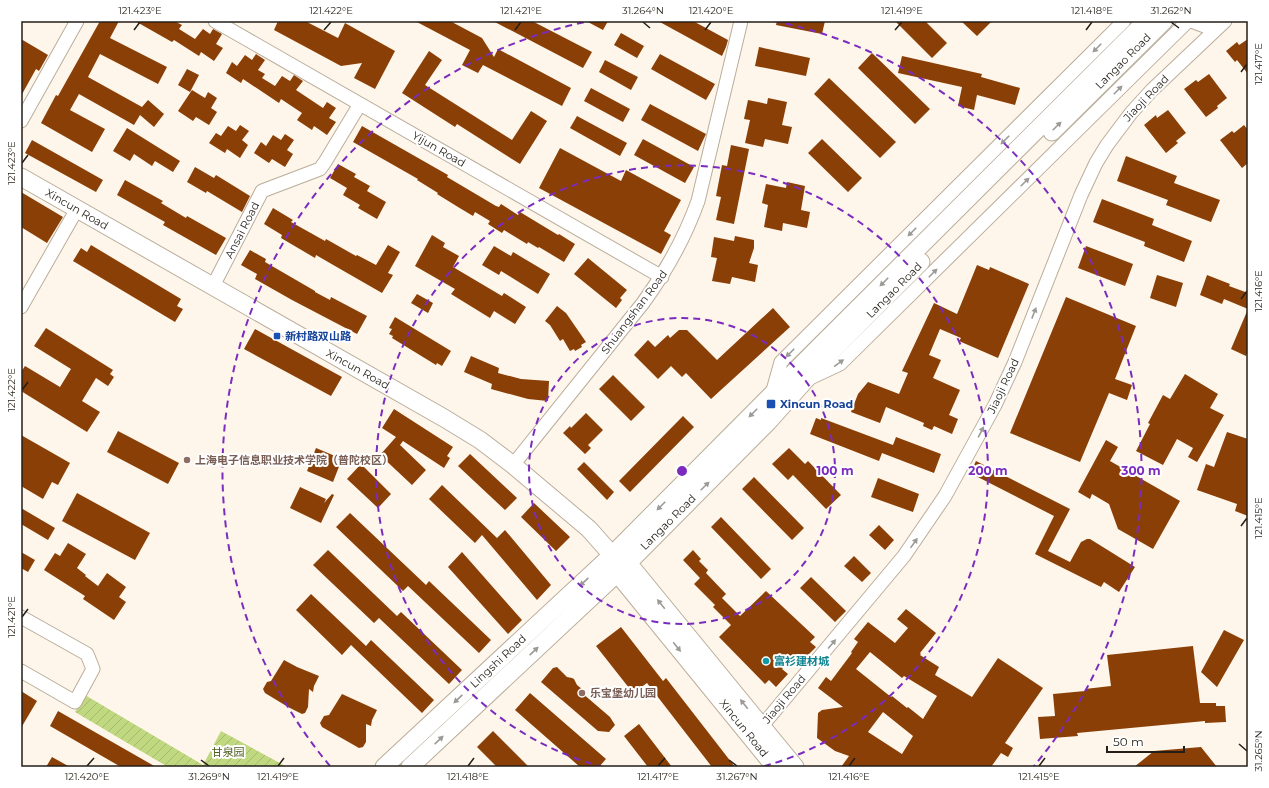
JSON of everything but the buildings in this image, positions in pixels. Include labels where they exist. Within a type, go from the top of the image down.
[{"type":"main road","name":"Langao Road","points":[[623,568],[768,422],[827,356],[1146,21]]},
{"type":"main road","name":"Langao Road","points":[[612,555],[772,394],[1164,21]]},
{"type":"main road","name":"Xincun Road","points":[[21,177],[455,425],[480,440],[513,465],[589,529],[623,568],[757,731],[795,767]]},
{"type":"main road","name":"Lingshi Road","points":[[384,767],[612,555]]},
{"type":"main road","name":"Lingshi Road","points":[[410,767],[623,568]]},
{"type":"main road","name":"Xincun Road","points":[[757,731],[775,767]]},
{"type":"street","points":[[21,121],[77,21]]},
{"type":"street","name":"Yijun Road","points":[[215,21],[662,277]]},
{"type":"street","name":"Shuangshan Road","points":[[513,465],[643,303],[662,277],[689,228],[698,201],[741,21]]},
{"type":"street","points":[[772,394],[781,362],[1124,21]]},
{"type":"street","points":[[805,381],[840,364],[1190,21],[1215,30]]},
{"type":"street","name":"Jiaoji Road","points":[[757,731],[879,588],[926,525],[966,458],[1005,383],[1015,362],[1081,195],[1096,163],[1116,132],[1152,90],[1225,21]]},
{"type":"street","name":"Ansai Road","points":[[213,286],[262,191],[320,169],[360,104]]},
{"type":"street","points":[[21,307],[77,209]]},
{"type":"street","points":[[21,617],[86,654],[93,669],[75,702],[21,671]]},
{"type":"green space","name":"甘泉园","points":[[85,695],[203,765],[221,731],[287,767],[168,767],[75,712]]},
{"type":"place","name":"新村路双山路","points":[[277,336]]},
{"type":"place","name":"Xincun Road","points":[[771,404]]},
{"type":"place","name":"上海电子信息职业技术学院（普陀校区）","points":[[187,460]]},
{"type":"place","name":"富衫建材城","points":[[766,661]]},
{"type":"place","name":"乐宝堡幼儿园","points":[[582,693]]}]
